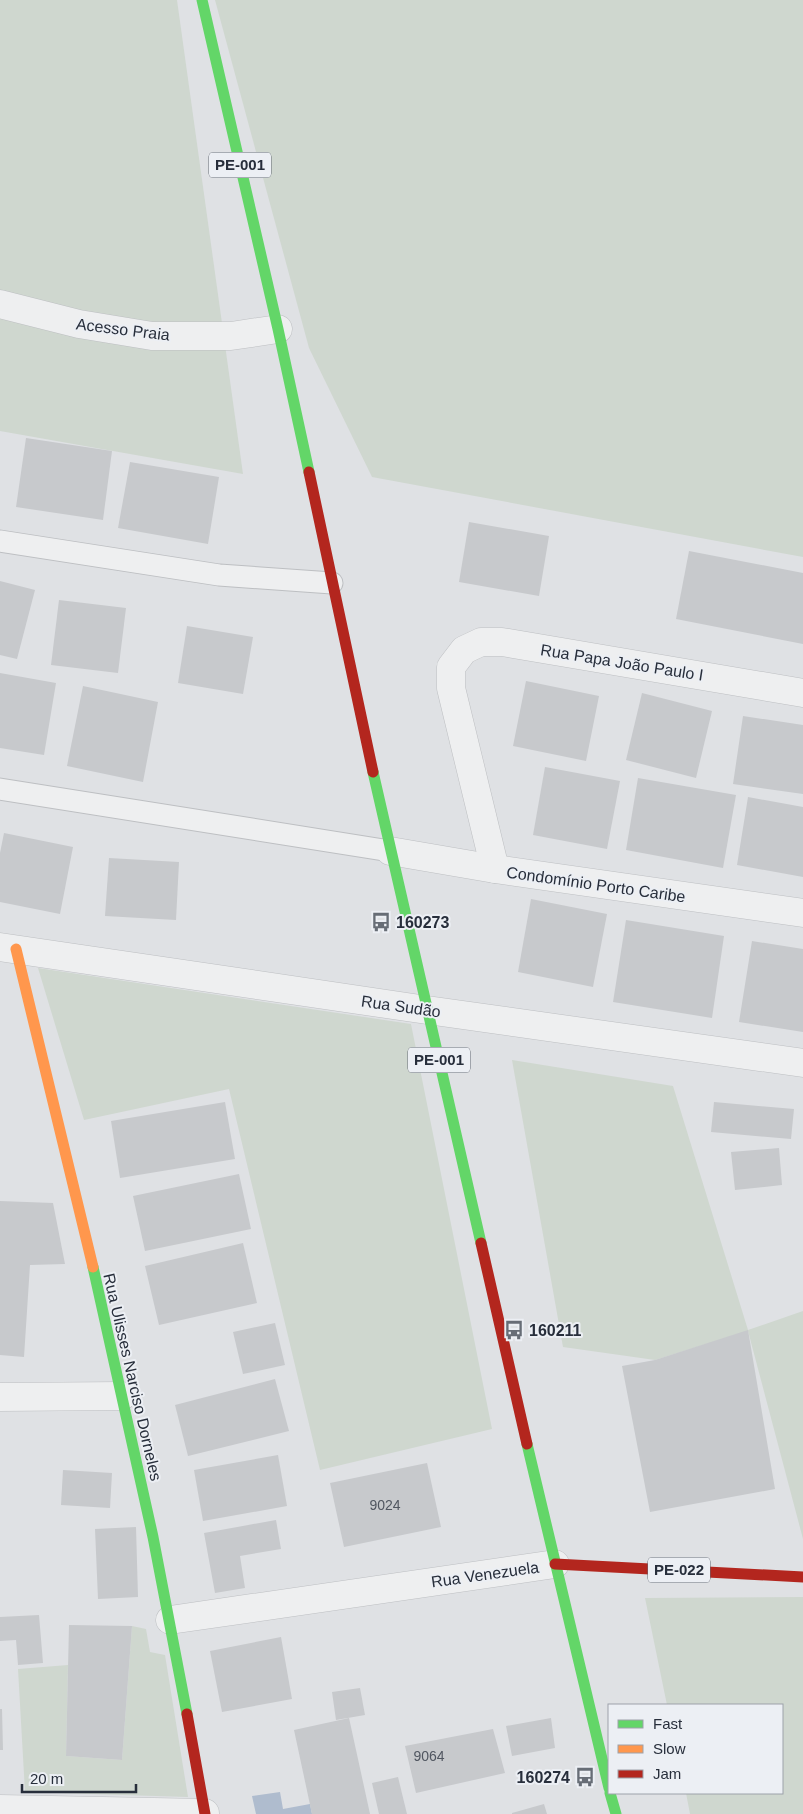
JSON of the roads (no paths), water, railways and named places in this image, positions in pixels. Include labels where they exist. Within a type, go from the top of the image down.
[{"type":"main road","name":"PE-001","points":[[202,0],[278,329],[390,851],[555,1564],[608,1784]]},
{"type":"main road","name":"Rua Ulisses Narciso Dorneles","points":[[8,948],[72,1182],[122,1396],[170,1620],[205,1814]]},
{"type":"main road","name":"Rua Venezuela","points":[[555,1564],[803,1577]]},
{"type":"main road","points":[[610,1794],[616,1814]]},
{"type":"street","name":"Acesso Praia","points":[[0,304],[78,324],[152,336],[231,336],[278,329]]},
{"type":"street","name":"Rua Papa João Paulo I","points":[[495,869],[451,688],[451,667],[464,650],[481,642],[502,642],[803,692]]},
{"type":"street","name":"Condomínio Porto Caribe","points":[[390,851],[495,869],[803,913]]},
{"type":"street","name":"Rua Sudão","points":[[8,948],[803,1063]]},
{"type":"street","points":[[0,1397],[122,1396]]},
{"type":"street","name":"Rua Venezuela","points":[[170,1620],[555,1564]]},
{"type":"street","points":[[0,1809],[205,1814]]},
{"type":"lane","points":[[0,541],[219,575],[332,583]]},
{"type":"lane","points":[[0,789],[390,851]]},
{"type":"water","points":[[280,1792],[283,1809],[310,1804],[312,1814],[256,1814],[252,1796]]},
{"type":"place","name":"160273","points":[[381,922]]},
{"type":"place","name":"160211","points":[[514,1330]]},
{"type":"place","name":"160274","points":[[585,1777]]}]
